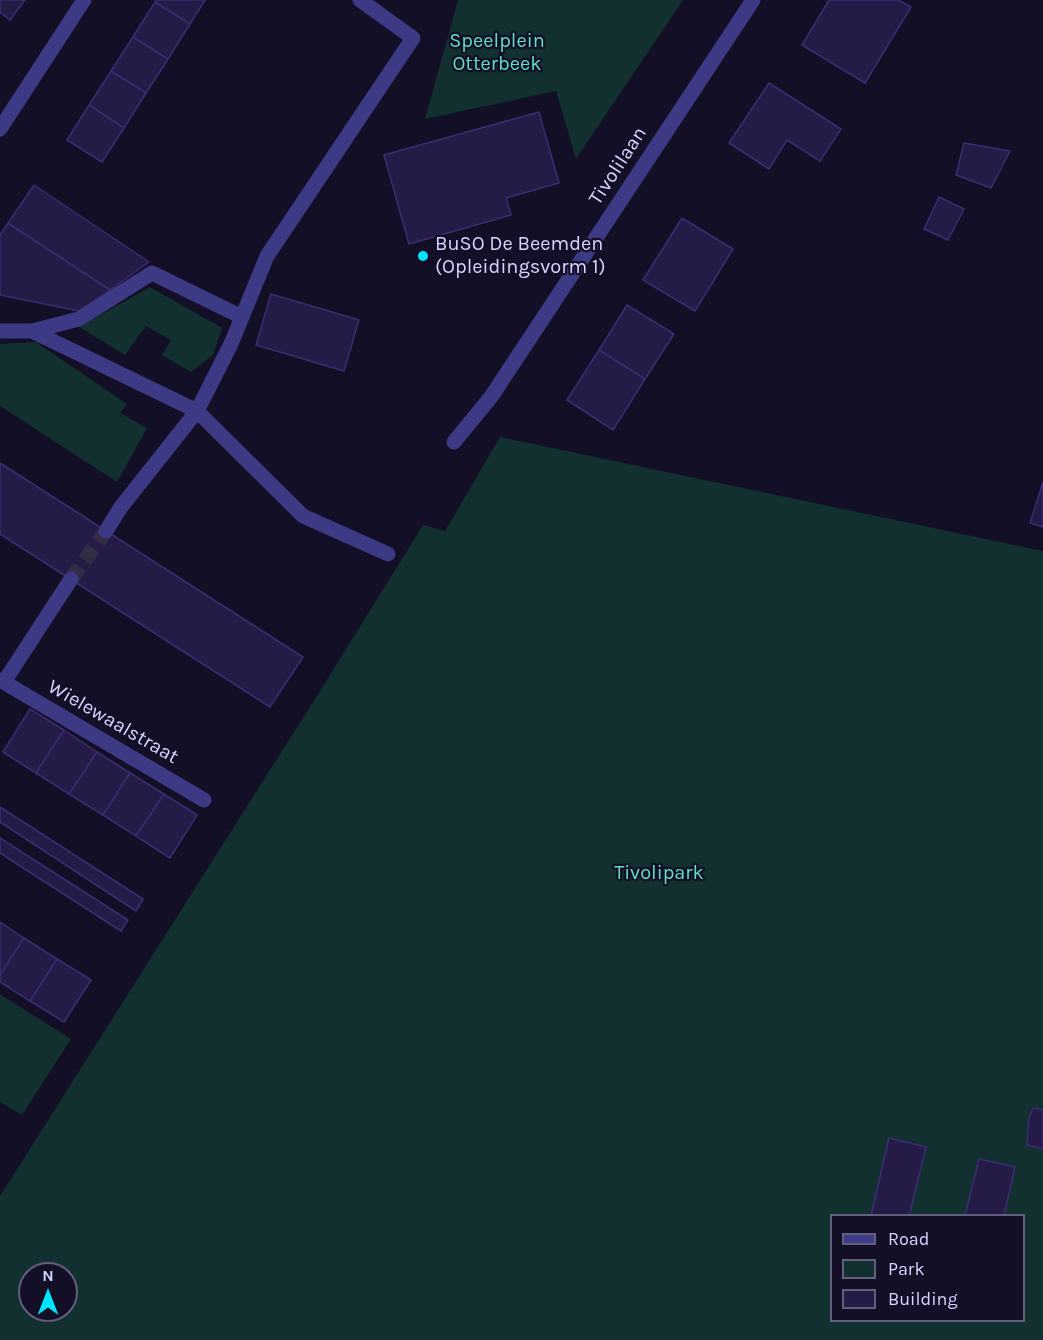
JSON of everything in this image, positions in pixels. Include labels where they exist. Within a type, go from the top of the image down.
[{"type":"street","points":[[0,129],[6,107],[84,0]]},
{"type":"street","points":[[106,531],[121,507],[197,411],[231,344],[267,256],[414,38],[360,0]]},
{"type":"street","name":"Tivolilaan","points":[[454,442],[491,397],[753,0]]},
{"type":"street","points":[[0,331],[32,330],[79,319],[152,273],[242,317]]},
{"type":"street","points":[[32,330],[197,411],[303,516],[388,554]]},
{"type":"street","points":[[2,681],[71,579]]},
{"type":"street","name":"Wielewaalstraat","points":[[2,681],[204,800]]},
{"type":"green space","name":"Speelplein Otterbeek","points":[[458,0],[683,0],[576,159],[556,91],[425,119]]},
{"type":"green space","points":[[150,287],[222,328],[213,355],[191,372],[162,355],[171,340],[146,326],[125,355],[79,327]]},
{"type":"green space","points":[[36,342],[127,404],[120,413],[147,428],[117,482],[0,406],[0,344]]},
{"type":"green space","name":"Tivolipark","points":[[500,437],[1043,551],[1043,1340],[0,1340],[0,1196],[423,525],[445,531]]},
{"type":"green space","points":[[0,994],[71,1039],[22,1115],[0,1102]]},
{"type":"building","points":[[0,0],[25,0],[10,20],[0,12]]},
{"type":"building","points":[[156,0],[205,0],[190,24],[155,2]]},
{"type":"building","points":[[829,0],[898,0],[911,7],[865,83],[802,45]]},
{"type":"building","points":[[155,2],[190,24],[168,59],[133,37]]},
{"type":"building","points":[[133,37],[168,59],[146,93],[111,71]]},
{"type":"building","points":[[111,71],[146,93],[124,128],[89,105]]},
{"type":"building","points":[[769,83],[841,129],[820,161],[787,140],[769,169],[729,143]]},
{"type":"building","points":[[89,105],[124,128],[102,162],[67,140]]},
{"type":"building","points":[[539,112],[559,183],[506,198],[511,215],[409,244],[384,155]]},
{"type":"building","points":[[964,143],[1010,151],[991,188],[956,175]]},
{"type":"building","points":[[34,185],[149,262],[110,290],[8,223]]},
{"type":"building","points":[[939,197],[964,209],[948,240],[924,229]]},
{"type":"building","points":[[682,218],[733,249],[695,311],[643,280]]},
{"type":"building","points":[[8,223],[110,290],[79,311],[0,295],[0,235]]},
{"type":"building","points":[[271,294],[359,320],[344,371],[256,345]]},
{"type":"building","points":[[627,305],[674,334],[645,379],[599,350]]},
{"type":"building","points":[[599,350],[645,379],[613,430],[567,400]]},
{"type":"building","points":[[0,463],[303,657],[270,707],[0,534]]},
{"type":"building","points":[[1043,482],[1043,527],[1030,523]]},
{"type":"building","points":[[30,709],[64,730],[36,773],[3,752]]},
{"type":"building","points":[[64,730],[97,752],[69,794],[36,773]]},
{"type":"building","points":[[97,752],[130,773],[103,815],[69,794]]},
{"type":"building","points":[[130,773],[164,794],[136,836],[103,815]]},
{"type":"building","points":[[164,794],[197,815],[170,858],[136,836]]},
{"type":"building","points":[[0,807],[143,899],[136,911],[0,822]]},
{"type":"building","points":[[0,838],[128,920],[121,931],[0,853]]},
{"type":"building","points":[[0,922],[24,938],[0,975]]},
{"type":"building","points":[[24,938],[57,959],[30,1001],[0,982],[0,975]]},
{"type":"building","points":[[57,959],[91,980],[64,1022],[30,1001]]},
{"type":"building","points":[[1033,1108],[1043,1110],[1043,1149],[1027,1145],[1029,1118]]},
{"type":"building","points":[[889,1138],[926,1147],[909,1214],[871,1214]]},
{"type":"building","points":[[979,1159],[1015,1167],[1004,1214],[965,1214]]},
{"type":"tunnel","points":[[71,579],[106,531]]},
{"type":"place","name":"BuSO De Beemden (Opleidingsvorm 1)","points":[[423,256]]}]
